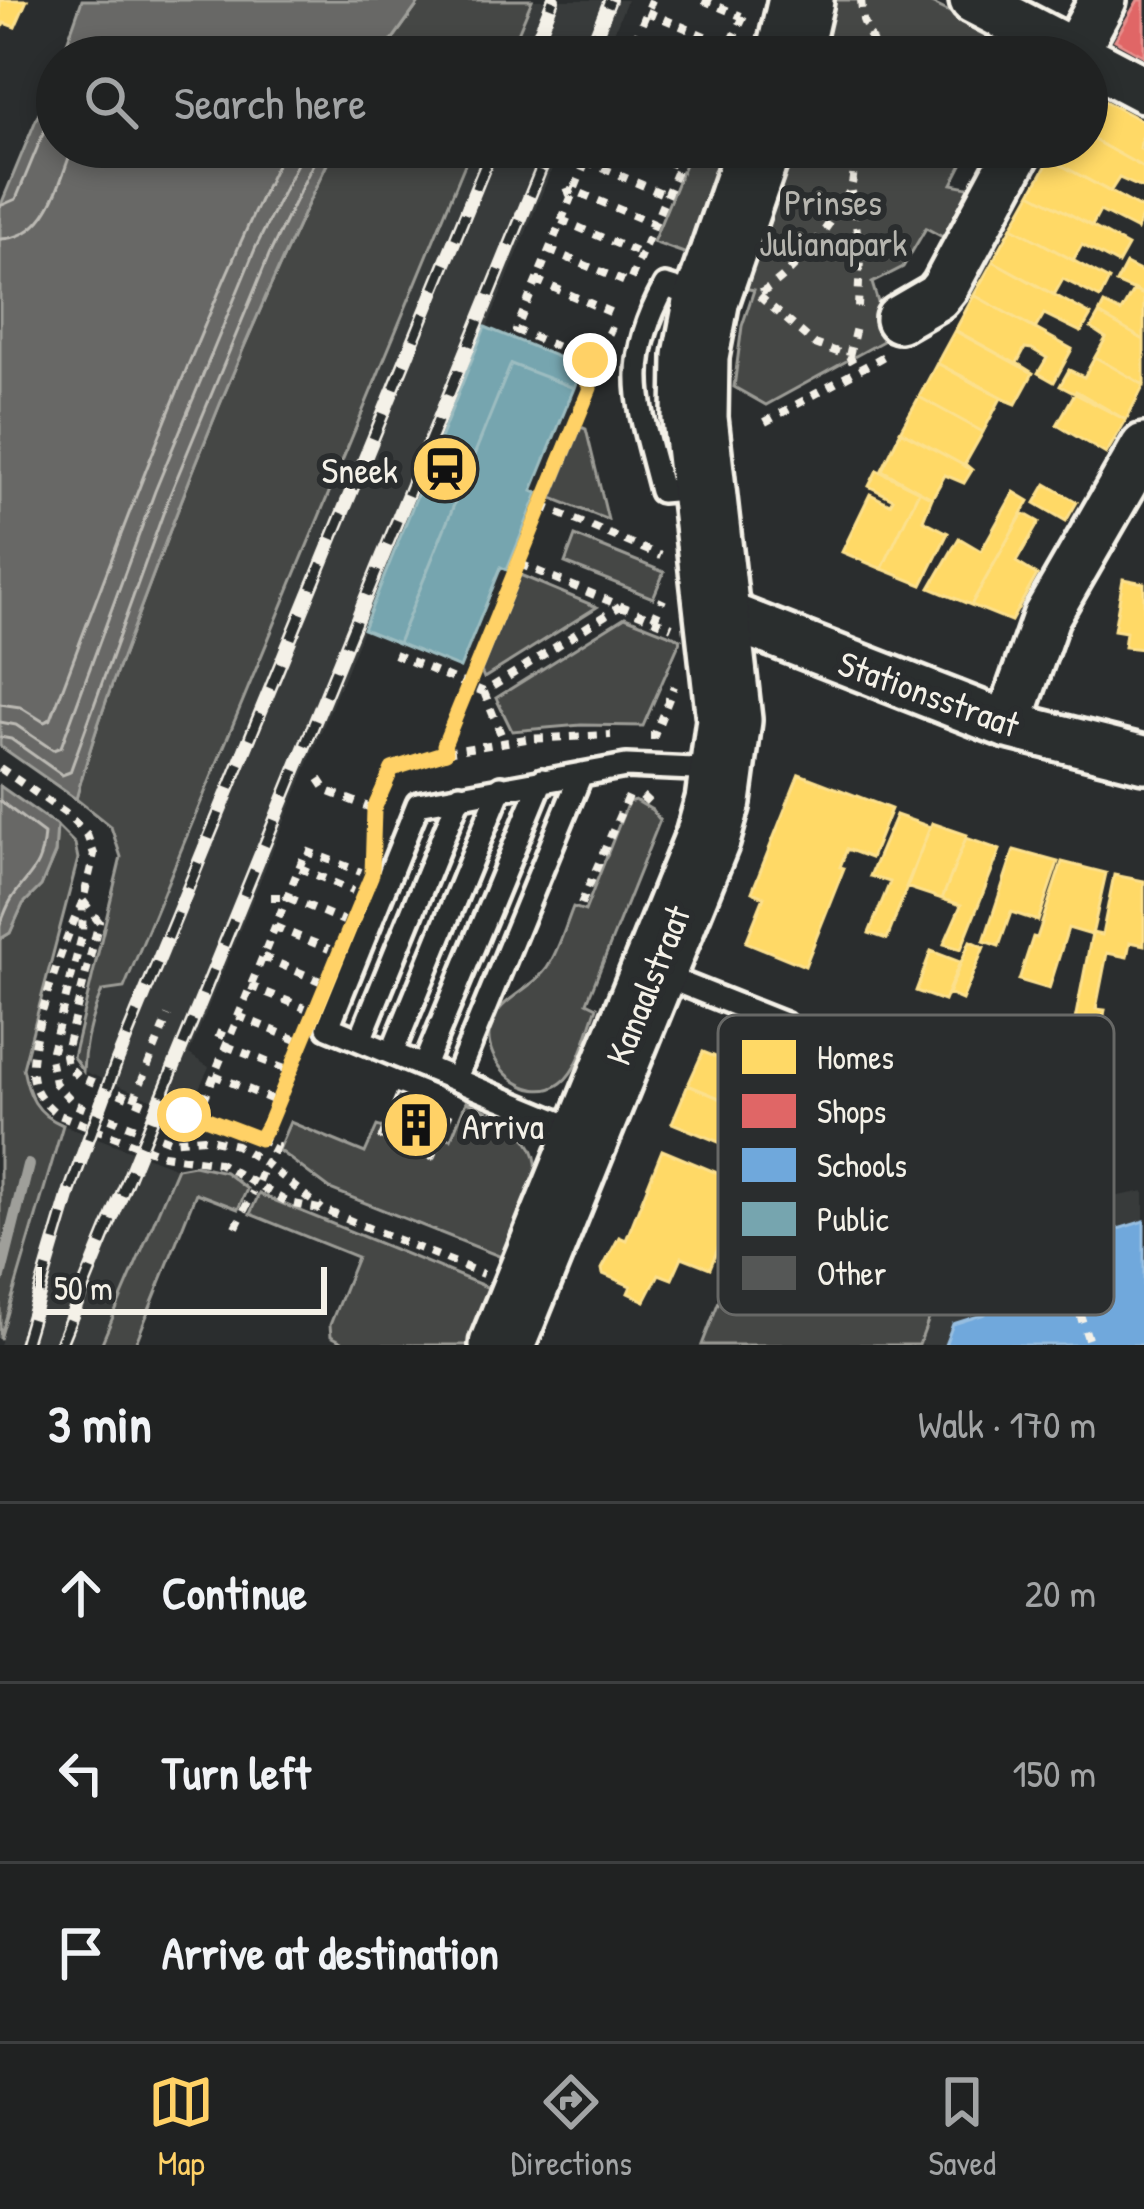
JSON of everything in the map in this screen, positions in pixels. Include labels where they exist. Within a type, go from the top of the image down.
[{"type":"main road","points":[[771,36],[801,0]]},
{"type":"main road","name":"Kanaalstraat","points":[[513,1317],[708,837],[724,770],[729,720],[695,597],[703,488],[693,395],[738,295],[756,168]]},
{"type":"street","points":[[974,0],[1042,36]]},
{"type":"street","points":[[1088,36],[1103,0]]},
{"type":"street","points":[[1108,71],[1144,89]]},
{"type":"street","points":[[899,319],[937,297],[945,287],[1009,168]]},
{"type":"street","points":[[1008,725],[1046,617],[1144,447]]},
{"type":"street","name":"Stationsstraat","points":[[695,597],[1008,725],[1144,759]]},
{"type":"lane","points":[[586,1134],[328,1027],[418,804],[626,766],[724,770]]},
{"type":"lane","points":[[456,1078],[580,774]]},
{"type":"lane","points":[[424,1066],[542,780]]},
{"type":"lane","points":[[392,1053],[501,787]]},
{"type":"lane","points":[[360,1040],[460,795]]},
{"type":"lane","points":[[652,971],[762,1015]]},
{"type":"path","points":[[637,36],[652,0]]},
{"type":"path","points":[[703,0],[741,16]]},
{"type":"path","points":[[861,0],[870,36]]},
{"type":"path","points":[[647,12],[714,36]]},
{"type":"path","points":[[582,168],[516,330],[590,360]]},
{"type":"path","points":[[602,168],[668,196]]},
{"type":"path","points":[[561,220],[643,252],[679,168]]},
{"type":"path","points":[[849,356],[860,276],[852,168]]},
{"type":"path","points":[[851,189],[796,265],[738,295],[814,344],[849,356],[857,370]]},
{"type":"path","points":[[569,191],[654,224]]},
{"type":"path","points":[[549,250],[629,284]]},
{"type":"path","points":[[536,280],[617,315]]},
{"type":"path","points":[[765,422],[912,340],[899,319]]},
{"type":"path","points":[[452,754],[444,745],[590,388],[585,377],[590,360],[604,346]]},
{"type":"path","points":[[542,506],[678,563]]},
{"type":"path","points":[[519,564],[654,620],[695,597]]},
{"type":"path","points":[[484,692],[620,606]]},
{"type":"path","points":[[394,653],[484,692],[499,745]]},
{"type":"path","points":[[373,852],[374,809],[392,769],[499,745],[654,736],[676,681]]},
{"type":"path","points":[[0,768],[65,813],[86,835],[94,854],[31,1066],[36,1092],[57,1114],[164,1154],[219,1163],[289,1203],[324,1210]]},
{"type":"path","points":[[319,779],[326,791],[374,809]]},
{"type":"path","points":[[581,904],[623,800],[640,795],[654,807]]},
{"type":"path","points":[[197,1117],[307,851],[372,874]]},
{"type":"path","points":[[299,868],[364,895]]},
{"type":"path","points":[[272,897],[287,897],[351,924]]},
{"type":"path","points":[[82,901],[99,922],[65,1055],[68,1065],[78,1076],[175,1116],[197,1117],[276,1146],[269,1159]]},
{"type":"path","points":[[82,901],[82,936],[50,1058],[55,1083],[64,1095],[76,1105],[170,1141],[204,1138],[236,1145],[324,1210],[513,1317]]},
{"type":"path","points":[[345,939],[358,910]]},
{"type":"path","points":[[275,927],[339,953]]},
{"type":"path","points":[[263,957],[327,984]]},
{"type":"path","points":[[320,998],[333,968]]},
{"type":"path","points":[[250,986],[314,1012]]},
{"type":"path","points":[[134,1100],[168,1016]]},
{"type":"path","points":[[238,1016],[302,1042]]},
{"type":"path","points":[[260,1139],[308,1028]]},
{"type":"path","points":[[216,1033],[290,1071]]},
{"type":"path","points":[[214,1075],[278,1102]]},
{"type":"path","points":[[258,1181],[263,1169]]},
{"type":"path","points":[[236,1227],[254,1192]]},
{"type":"path","points":[[1080,1315],[1090,1345]]},
{"type":"shaded area","points":[[532,0],[627,0],[612,36],[517,36]]},
{"type":"shaded area","points":[[463,168],[552,168],[189,1054],[209,1067],[193,1101],[178,1110],[83,1071],[84,1047],[102,991],[124,988]]},
{"type":"shaded area","points":[[63,1125],[177,1168],[101,1345],[0,1345]]},
{"type":"shaded area","points":[[1144,1191],[1144,1345],[714,1345],[725,1315],[1114,1315],[1114,1197]]},
{"type":"green space","points":[[421,0],[532,0],[517,36],[395,36]]},
{"type":"green space","points":[[820,0],[925,0],[998,36],[812,36]]},
{"type":"green space","points":[[325,168],[463,168],[124,988],[102,991],[89,1030],[83,1071],[73,1057],[121,857],[111,827],[76,799],[110,690],[192,472]]},
{"type":"green space","points":[[683,168],[733,168],[701,259],[653,242]]},
{"type":"green space","name":"Prinses Julianapark","points":[[773,168],[960,168],[952,184],[978,189],[950,241],[926,228],[903,267],[872,283],[894,335],[766,405],[734,387],[742,326],[754,290],[732,286]]},
{"type":"green space","points":[[581,427],[586,429],[608,520],[552,498]]},
{"type":"green space","points":[[575,536],[664,572],[653,598],[565,563]]},
{"type":"green space","points":[[520,575],[597,607],[484,678],[481,671]]},
{"type":"green space","points":[[625,617],[681,639],[643,726],[512,731],[496,698]]},
{"type":"green space","points":[[635,800],[660,820],[587,1002],[597,1007],[583,1048],[561,1083],[548,1089],[522,1085],[500,1067],[489,1041],[490,1027],[500,1009],[547,968],[573,907],[585,911],[628,802]]},
{"type":"green space","points":[[57,826],[75,844],[78,859],[23,1068],[35,1102],[63,1125],[0,1339],[0,939],[10,933],[23,904],[41,886],[55,853]]},
{"type":"green space","points":[[466,1102],[498,1117],[531,1148],[536,1185],[514,1262],[330,1189],[278,1150],[290,1122],[365,1153],[377,1126],[383,1128],[380,1137],[433,1159],[443,1137],[451,1139]]},
{"type":"green space","points":[[194,1165],[225,1172],[247,1189],[238,1209],[196,1193],[135,1345],[101,1345],[177,1168]]},
{"type":"green space","points":[[259,1194],[494,1290],[480,1345],[348,1345],[331,1336],[330,1325],[357,1257],[250,1214]]},
{"type":"green space","points":[[718,1304],[718,1315],[930,1315],[919,1345],[702,1345]]},
{"type":"water","points":[[82,0],[421,0],[395,36],[69,36]]},
{"type":"water","points":[[36,120],[36,168],[325,168],[192,472],[110,690],[76,799],[0,746],[0,207]]},
{"type":"water","points":[[0,786],[57,826],[55,853],[41,886],[23,904],[10,933],[0,939]]},
{"type":"building: Homes","points":[[0,0],[27,0],[15,27],[4,23],[0,34]]},
{"type":"building: Homes","points":[[1108,103],[1144,122],[1140,149],[1144,168],[1108,148]]},
{"type":"building: Homes","points":[[1108,148],[1144,168],[1144,189],[1119,178],[1110,192],[1066,168],[1108,168]]},
{"type":"building: Homes","points":[[1045,168],[1067,168],[1144,210],[1137,230],[1100,211],[1092,226],[1031,193]]},
{"type":"building: Homes","points":[[1031,193],[1128,246],[1118,264],[1082,245],[1073,260],[1012,227]]},
{"type":"building: Homes","points":[[1012,227],[1109,280],[1100,298],[1063,279],[1054,295],[993,261]]},
{"type":"building: Homes","points":[[993,261],[1091,315],[1081,332],[1044,314],[1035,329],[974,295]]},
{"type":"building: Homes","points":[[1126,264],[1144,273],[1144,295],[1116,283]]},
{"type":"building: Homes","points":[[1134,289],[1144,295],[1144,340],[1099,314],[1104,304],[1121,312]]},
{"type":"building: Homes","points":[[974,295],[1072,349],[1054,382],[1038,373],[1047,358],[1032,349],[1025,348],[1017,363],[1033,373],[955,331]]},
{"type":"building: Homes","points":[[1099,314],[1144,340],[1144,385],[1095,357],[1106,338],[1091,328]]},
{"type":"building: Homes","points":[[955,330],[1033,373],[1016,404],[937,363]]},
{"type":"building: Homes","points":[[1095,357],[1144,385],[1126,420],[1060,386],[1069,370],[1084,377]]},
{"type":"building: Homes","points":[[937,363],[1016,404],[1001,398],[983,432],[919,397]]},
{"type":"building: Homes","points":[[1076,391],[1126,420],[1106,454],[1057,425]]},
{"type":"building: Homes","points":[[919,397],[983,432],[965,464],[972,470],[900,431]]},
{"type":"building: Homes","points":[[901,431],[972,470],[964,483],[945,475],[932,498],[882,470]]},
{"type":"building: Homes","points":[[877,470],[919,491],[882,569],[842,552],[870,494],[890,504],[893,499],[869,486]]},
{"type":"building: Homes","points":[[1046,484],[1077,502],[1066,521],[1035,503]]},
{"type":"building: Homes","points":[[919,491],[932,498],[923,520],[948,533],[922,585],[882,569]]},
{"type":"building: Homes","points":[[1014,492],[1029,501],[971,605],[930,588],[959,538],[981,551]]},
{"type":"building: Homes","points":[[1023,513],[1039,522],[1016,562],[1037,575],[1011,621],[971,605]]},
{"type":"building: Homes","points":[[1123,579],[1144,583],[1144,649],[1124,647],[1126,632],[1114,630]]},
{"type":"building: Homes","points":[[799,774],[891,809],[871,858],[847,849],[805,966],[746,942],[764,897],[752,892]]},
{"type":"building: Homes","points":[[896,815],[930,827],[887,939],[869,933],[890,882],[870,876]]},
{"type":"building: Homes","points":[[932,823],[967,835],[942,899],[906,887]]},
{"type":"building: Homes","points":[[966,838],[1000,850],[961,949],[944,944],[961,905],[942,899]]},
{"type":"building: Homes","points":[[1014,850],[1058,862],[1038,921],[1011,912],[999,946],[984,941]]},
{"type":"building: Homes","points":[[1062,862],[1106,873],[1092,935],[1068,928],[1049,989],[1019,980]]},
{"type":"building: Homes","points":[[1114,875],[1144,881],[1144,945],[1130,942],[1127,957],[1107,953],[1096,1009],[1105,1010],[1104,1015],[1076,1015],[1092,933],[1102,935]]},
{"type":"building: Homes","points":[[970,941],[984,947],[962,1000],[948,994]]},
{"type":"building: Homes","points":[[931,951],[960,962],[944,1001],[916,991]]},
{"type":"building: Homes","points":[[703,1052],[718,1058],[718,1098],[688,1085]]},
{"type":"building: Homes","points":[[688,1085],[718,1097],[718,1142],[672,1123]]},
{"type":"building: Homes","points":[[662,1150],[718,1173],[718,1248],[710,1268],[682,1257],[672,1279],[659,1274],[645,1301],[628,1293],[631,1286],[603,1274],[619,1237],[626,1240]]},
{"type":"building: Shops","points":[[1138,0],[1144,0],[1144,56],[1115,40]]},
{"type":"building: Schools","points":[[1144,1221],[1144,1345],[945,1345],[953,1324],[982,1315],[1114,1315],[1114,1230]]},
{"type":"building: Public","points":[[485,327],[582,367],[574,388],[511,364],[398,643],[363,629]]},
{"type":"building: Public","points":[[511,364],[574,388],[532,491],[538,493],[507,570],[501,567],[460,668],[398,643]]},
{"type":"building: Other","name":"Arriva","points":[[397,1094],[451,1116],[433,1159],[379,1138]]},
{"type":"waterway","points":[[0,1277],[28,1165]]},
{"type":"railway","points":[[538,36],[553,0]]},
{"type":"railway","points":[[595,36],[610,0]]},
{"type":"railway","points":[[24,1345],[70,1190],[117,1061],[484,168]]},
{"type":"railway","points":[[60,1345],[541,168]]},
{"type":"place","name":"Sneek","points":[[445,469]]},
{"type":"place","name":"Arriva","points":[[416,1125]]},
{"type":"route","points":[[184,1115],[232,1126],[260,1139],[268,1125],[372,874],[374,809],[392,769],[446,752],[444,745],[590,388],[585,377],[590,360]]}]
